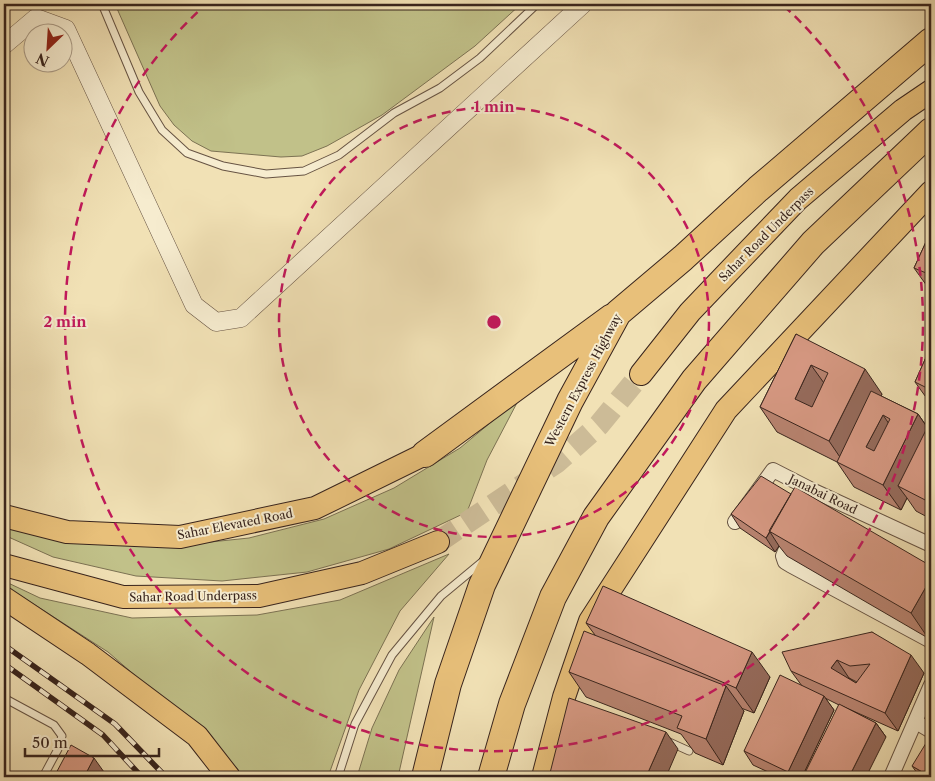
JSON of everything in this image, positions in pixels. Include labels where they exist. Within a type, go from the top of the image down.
[{"type":"highway","name":"Western Express Highway","points":[[426,777],[448,684],[482,585],[570,401],[618,313],[683,258],[765,183],[931,42]]},
{"type":"highway","points":[[491,777],[512,704],[553,597],[596,517],[694,380],[812,242],[931,131]]},
{"type":"highway","points":[[425,454],[618,313]]},
{"type":"main road","name":"Sahar Road Underpass","points":[[641,374],[690,312],[798,199],[903,110],[931,91]]},
{"type":"main road","points":[[543,777],[590,621],[726,410],[928,199]]},
{"type":"main road","name":"Sahar Elevated Road","points":[[4,516],[67,532],[180,537],[316,508],[425,454]]},
{"type":"main road","name":"Sahar Road Underpass","points":[[4,565],[123,597],[259,596],[362,573],[438,542]]},
{"type":"main road","points":[[4,598],[88,654],[197,736],[229,777]]},
{"type":"street","points":[[4,45],[36,18],[66,29],[194,305],[216,322],[241,318],[583,4]]},
{"type":"street","name":"Janabai Road","points":[[735,522],[773,470],[931,545]]},
{"type":"street","points":[[814,491],[810,509],[784,552],[785,562],[931,642]]},
{"type":"street","points":[[891,777],[931,685]]},
{"type":"street","points":[[916,722],[931,731]]},
{"type":"lane","points":[[102,4],[139,92],[162,130],[187,153],[223,166],[266,174],[304,171],[339,155],[394,113],[440,88],[480,58],[537,4]]},
{"type":"lane","points":[[338,777],[355,724],[392,655],[441,596],[499,548]]},
{"type":"lane","points":[[4,698],[54,725],[62,736],[58,749],[43,777]]},
{"type":"lane","points":[[664,740],[689,751]]},
{"type":"green space","points":[[115,4],[521,4],[475,46],[382,115],[327,146],[302,156],[281,157],[211,151],[192,141],[174,125],[160,106]]},
{"type":"green space","points":[[519,399],[487,460],[467,512],[389,549],[307,572],[222,581],[136,576],[53,557],[4,535],[4,526],[172,546],[249,538],[324,519],[394,488],[460,448]]},
{"type":"green space","points":[[449,554],[400,611],[359,690],[328,777],[244,777],[223,752],[108,652],[4,585],[4,581],[40,598],[132,618],[257,615],[340,600]]},
{"type":"green space","points":[[434,617],[398,777],[357,777],[372,728],[399,670]]},
{"type":"building","points":[[931,231],[931,275],[914,268]]},
{"type":"building","points":[[796,334],[865,369],[829,441],[760,407]],"holes":[[[811,365],[828,373],[812,407],[795,399]]]},
{"type":"building","points":[[931,346],[931,390],[915,382]]},
{"type":"building","points":[[871,391],[918,414],[883,485],[837,462]],"holes":[[[883,415],[890,419],[874,451],[866,447]]]},
{"type":"building","points":[[931,420],[931,503],[898,486]]},
{"type":"building","points":[[761,476],[791,494],[766,538],[731,514]]},
{"type":"building","points":[[795,487],[931,566],[931,578],[911,613],[769,531]]},
{"type":"building","points":[[603,586],[752,652],[736,688],[586,623]]},
{"type":"building","points":[[584,631],[726,686],[706,739],[677,728],[682,716],[569,672]]},
{"type":"building","points":[[872,632],[911,655],[885,713],[791,671],[782,652]],"holes":[[[837,660],[850,666],[870,664],[856,683],[831,668]]]},
{"type":"building","points":[[780,675],[824,696],[788,772],[744,751]]},
{"type":"building","points":[[569,698],[666,732],[646,777],[549,777]]},
{"type":"building","points":[[839,704],[876,723],[849,777],[803,777]]},
{"type":"building","points":[[931,735],[931,777],[912,766]]},
{"type":"building","points":[[71,745],[94,758],[84,777],[54,777]]},
{"type":"tunnel","points":[[438,542],[557,462],[599,425],[641,374]]},
{"type":"railway","points":[[4,645],[115,724],[166,777]]},
{"type":"railway","points":[[4,664],[103,735],[142,777]]}]
